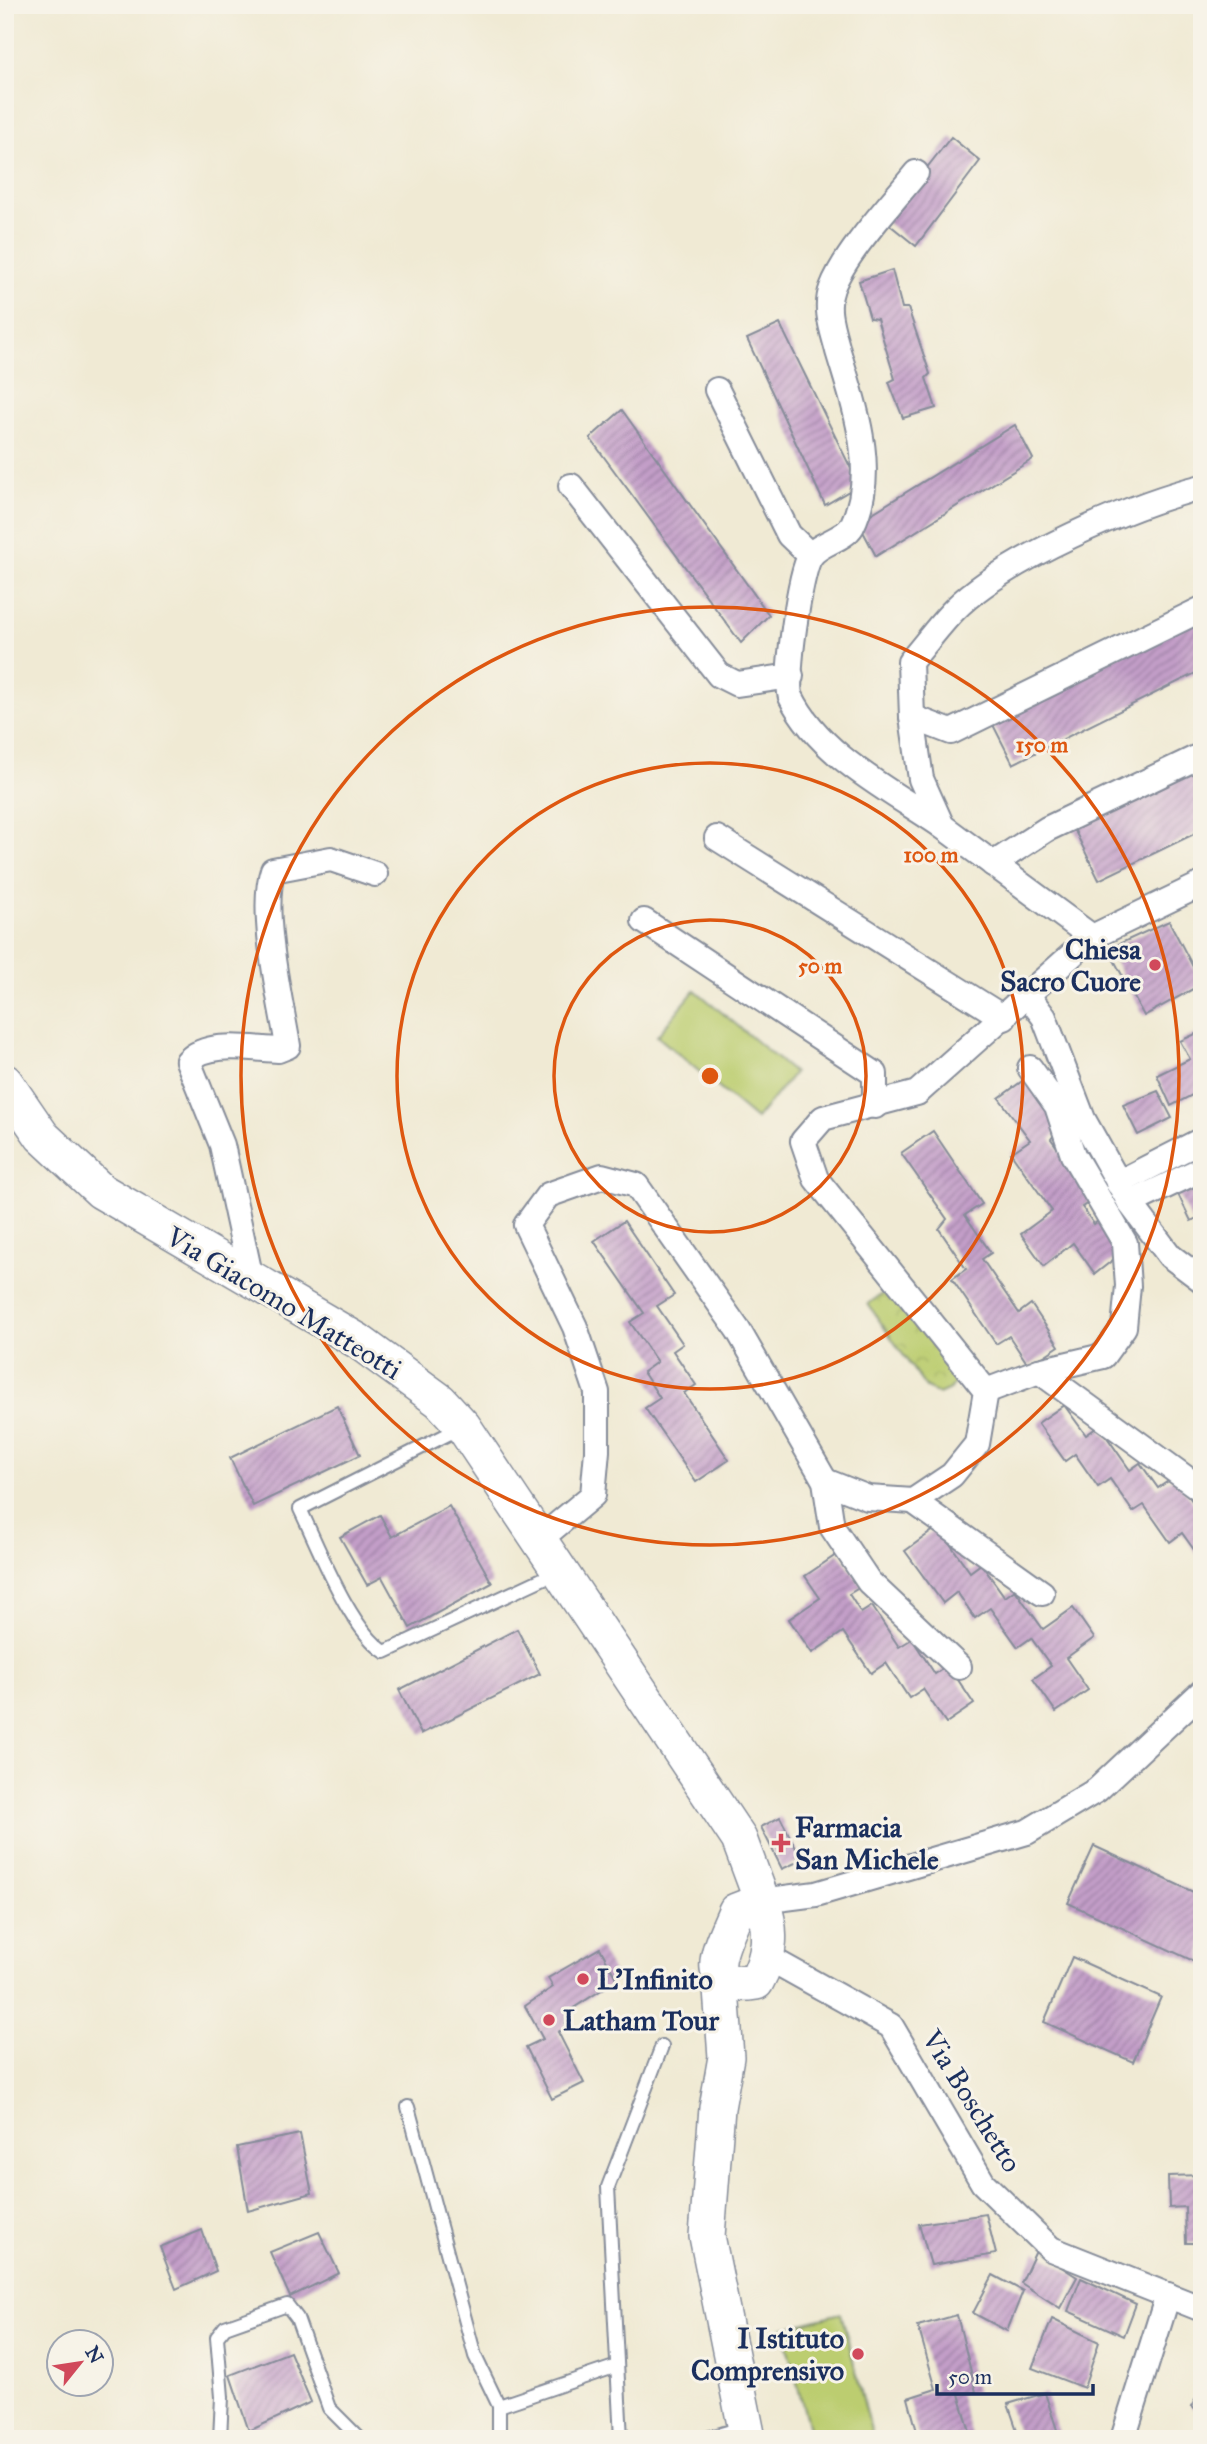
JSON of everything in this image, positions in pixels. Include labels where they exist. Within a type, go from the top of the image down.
[{"type":"street","points":[[916,173],[862,239],[831,289],[829,317],[858,422],[865,485],[851,528],[810,555],[799,587],[789,694],[814,732],[848,761],[943,826],[1092,937]]},
{"type":"street","points":[[717,390],[789,535],[810,555]]},
{"type":"street","points":[[571,486],[719,675],[737,684],[791,676]]},
{"type":"street","points":[[943,826],[921,779],[912,718],[911,662],[956,608],[1010,567],[1089,529],[1178,492],[1202,486]]},
{"type":"street","points":[[912,718],[951,732],[1202,610]]},
{"type":"street","points":[[993,864],[1047,830],[1202,755]]},
{"type":"street","points":[[717,838],[1004,1018]]},
{"type":"street","points":[[251,1279],[222,1145],[188,1061],[197,1051],[210,1049],[278,1050],[288,1046],[274,962],[268,884],[273,870],[331,859],[375,874]]},
{"type":"street","points":[[913,1502],[952,1475],[977,1444],[986,1391],[816,1179],[803,1141],[823,1118],[917,1093],[1092,937],[1202,884]]},
{"type":"street","points":[[644,921],[876,1074],[875,1106]]},
{"type":"street","points":[[1028,996],[1044,1017],[1083,1119],[1124,1193],[1170,1256],[1202,1280]]},
{"type":"street","points":[[986,1391],[1039,1371],[1103,1356],[1124,1327],[1128,1286],[1125,1243],[1073,1155],[1057,1106],[1030,1068]]},
{"type":"street","name":"Via Giacomo Matteotti","points":[[5,1082],[41,1136],[101,1191],[358,1341],[440,1401],[463,1426],[739,1839],[758,1935]]},
{"type":"street","points":[[1124,1193],[1202,1140]]},
{"type":"street","points":[[1124,1193],[1202,1169]]},
{"type":"street","points":[[539,1540],[593,1495],[597,1451],[597,1392],[575,1327],[526,1225],[548,1195],[602,1177],[636,1185],[738,1330],[825,1480],[832,1527],[869,1582],[960,1667]]},
{"type":"street","points":[[1039,1371],[1202,1490]]},
{"type":"street","points":[[825,1480],[867,1498],[913,1502],[1042,1593]]},
{"type":"street","points":[[747,2433],[707,2236],[717,2108],[726,2057],[717,1958],[758,1935],[803,1896],[1027,1832],[1097,1790],[1202,1692]]},
{"type":"street","points":[[720,1976],[739,1985],[758,1935]]},
{"type":"street","points":[[726,2057],[746,2019],[758,1935]]},
{"type":"street","name":"Via Boschetto","points":[[758,1935],[891,2026],[983,2183],[1051,2249],[1202,2309]]},
{"type":"street","points":[[1123,2439],[1168,2295]]},
{"type":"lane","points":[[463,1426],[300,1509],[340,1591],[372,1644],[384,1653],[559,1571]]},
{"type":"lane","points":[[621,2439],[608,2187],[662,2046]]},
{"type":"lane","points":[[408,2107],[475,2356],[499,2406],[499,2439]]},
{"type":"lane","points":[[220,2439],[222,2397],[217,2337],[225,2327],[287,2305],[297,2318],[329,2408],[360,2439]]},
{"type":"lane","points":[[499,2406],[617,2366]]},
{"type":"lane","points":[[704,2439],[747,2433]]},
{"type":"green space","points":[[695,990],[794,1073],[756,1119],[657,1036]]},
{"type":"green space","points":[[897,1284],[954,1367],[957,1380],[950,1389],[939,1394],[926,1388],[868,1304]]},
{"type":"green space","points":[[841,2313],[872,2434],[853,2439],[812,2439],[782,2328]]},
{"type":"building","points":[[951,137],[980,161],[916,246],[885,221]]},
{"type":"building","points":[[892,270],[902,308],[908,308],[930,374],[926,378],[936,408],[903,418],[889,382],[895,379],[877,319],[870,318],[859,281]]},
{"type":"building","points":[[780,324],[859,485],[825,505],[747,339]]},
{"type":"building","points":[[622,410],[769,615],[741,643],[590,438]]},
{"type":"building","points":[[1015,425],[1033,459],[876,556],[858,522]]},
{"type":"building","points":[[1202,615],[1202,670],[1013,764],[989,717]]},
{"type":"building","points":[[1202,768],[1202,830],[1099,880],[1074,829]]},
{"type":"building","name":"Chiesa Sacro Cuore","points":[[1169,921],[1202,984],[1144,1016],[1108,949]]},
{"type":"building","points":[[1202,1031],[1202,1075],[1199,1077],[1202,1090],[1171,1106],[1157,1075],[1190,1059],[1180,1041]]},
{"type":"building","points":[[1025,1079],[1060,1127],[1051,1139],[1094,1199],[1082,1207],[1094,1224],[1102,1218],[1124,1251],[1095,1274],[1073,1243],[1044,1266],[1021,1234],[1052,1211],[1011,1153],[1030,1140],[999,1098]]},
{"type":"building","points":[[1158,1091],[1172,1118],[1138,1135],[1123,1105]]},
{"type":"building","points":[[933,1131],[982,1204],[965,1215],[991,1253],[982,1259],[1019,1313],[1031,1304],[1059,1346],[1029,1366],[1009,1336],[996,1344],[952,1279],[966,1269],[939,1229],[947,1219],[901,1153]]},
{"type":"building","points":[[1202,1176],[1202,1216],[1191,1221],[1175,1188]]},
{"type":"building","points":[[624,1221],[674,1295],[657,1306],[683,1344],[673,1351],[696,1385],[684,1393],[729,1460],[696,1482],[645,1408],[660,1398],[643,1372],[657,1362],[630,1322],[644,1313],[594,1241]]},
{"type":"building","points":[[1064,1405],[1086,1435],[1099,1426],[1130,1470],[1140,1463],[1158,1488],[1174,1477],[1202,1514],[1202,1561],[1182,1533],[1170,1542],[1144,1505],[1133,1512],[1110,1479],[1098,1487],[1075,1454],[1065,1461],[1038,1423]]},
{"type":"building","points":[[337,1406],[360,1455],[253,1506],[230,1458]]},
{"type":"building","points":[[449,1506],[492,1583],[410,1628],[382,1577],[367,1585],[340,1537],[380,1515],[392,1537]]},
{"type":"building","points":[[938,1527],[970,1572],[981,1564],[1005,1597],[1015,1590],[1043,1629],[1073,1608],[1094,1638],[1066,1658],[1088,1690],[1056,1712],[1033,1679],[1051,1666],[1031,1638],[1018,1647],[990,1608],[975,1618],[957,1592],[943,1603],[905,1551]]},
{"type":"building","points":[[839,1553],[862,1586],[849,1594],[861,1613],[872,1606],[899,1647],[912,1639],[935,1674],[948,1665],[974,1704],[946,1723],[923,1689],[909,1698],[886,1663],[871,1673],[843,1632],[812,1653],[789,1619],[820,1598],[805,1576]]},
{"type":"building","points":[[517,1629],[540,1674],[421,1734],[399,1690]]},
{"type":"building","name":"Farmacia San Michele","points":[[780,1817],[802,1860],[782,1869],[761,1827]]},
{"type":"building","points":[[1094,1846],[1202,1896],[1202,1965],[1068,1903]]},
{"type":"building","points":[[600,1948],[617,1980],[569,2011],[564,2029],[558,2032],[584,2083],[552,2099],[526,2047],[543,2039],[525,2006],[553,1987],[548,1978]]},
{"type":"building","points":[[1072,1957],[1161,1997],[1133,2062],[1044,2022]]},
{"type":"building","points":[[300,2134],[312,2193],[248,2211],[237,2147]]},
{"type":"building","points":[[1202,2175],[1202,2243],[1186,2243],[1185,2207],[1169,2208],[1168,2176]]},
{"type":"building","points":[[986,2214],[996,2254],[931,2265],[919,2224]]},
{"type":"building","points":[[202,2230],[216,2271],[176,2289],[160,2247]]},
{"type":"building","points":[[319,2232],[339,2273],[290,2297],[270,2252]]},
{"type":"building","points":[[1036,2251],[1077,2277],[1060,2308],[1021,2283]]},
{"type":"building","points":[[993,2275],[1023,2291],[1007,2331],[973,2313]]},
{"type":"building","points":[[1081,2278],[1136,2304],[1124,2336],[1068,2311]]},
{"type":"building","points":[[957,2315],[976,2392],[959,2394],[972,2439],[919,2439],[908,2398],[936,2389],[918,2326]]},
{"type":"building","points":[[1052,2319],[1099,2342],[1084,2388],[1032,2368]]},
{"type":"building","points":[[290,2352],[311,2402],[249,2431],[230,2375]]},
{"type":"building","points":[[1202,2388],[1202,2413],[1191,2407]]},
{"type":"building","points":[[1045,2393],[1060,2439],[1020,2439],[1008,2404]]},
{"type":"place","name":"Chiesa Sacro Cuore","points":[[1155,965]]},
{"type":"place","name":"Farmacia San Michele","points":[[781,1843]]},
{"type":"place","name":"L'Infinito","points":[[583,1979]]},
{"type":"place","name":"Latham Tour","points":[[549,2020]]},
{"type":"place","name":"I Istituto Comprensivo","points":[[858,2354]]}]
